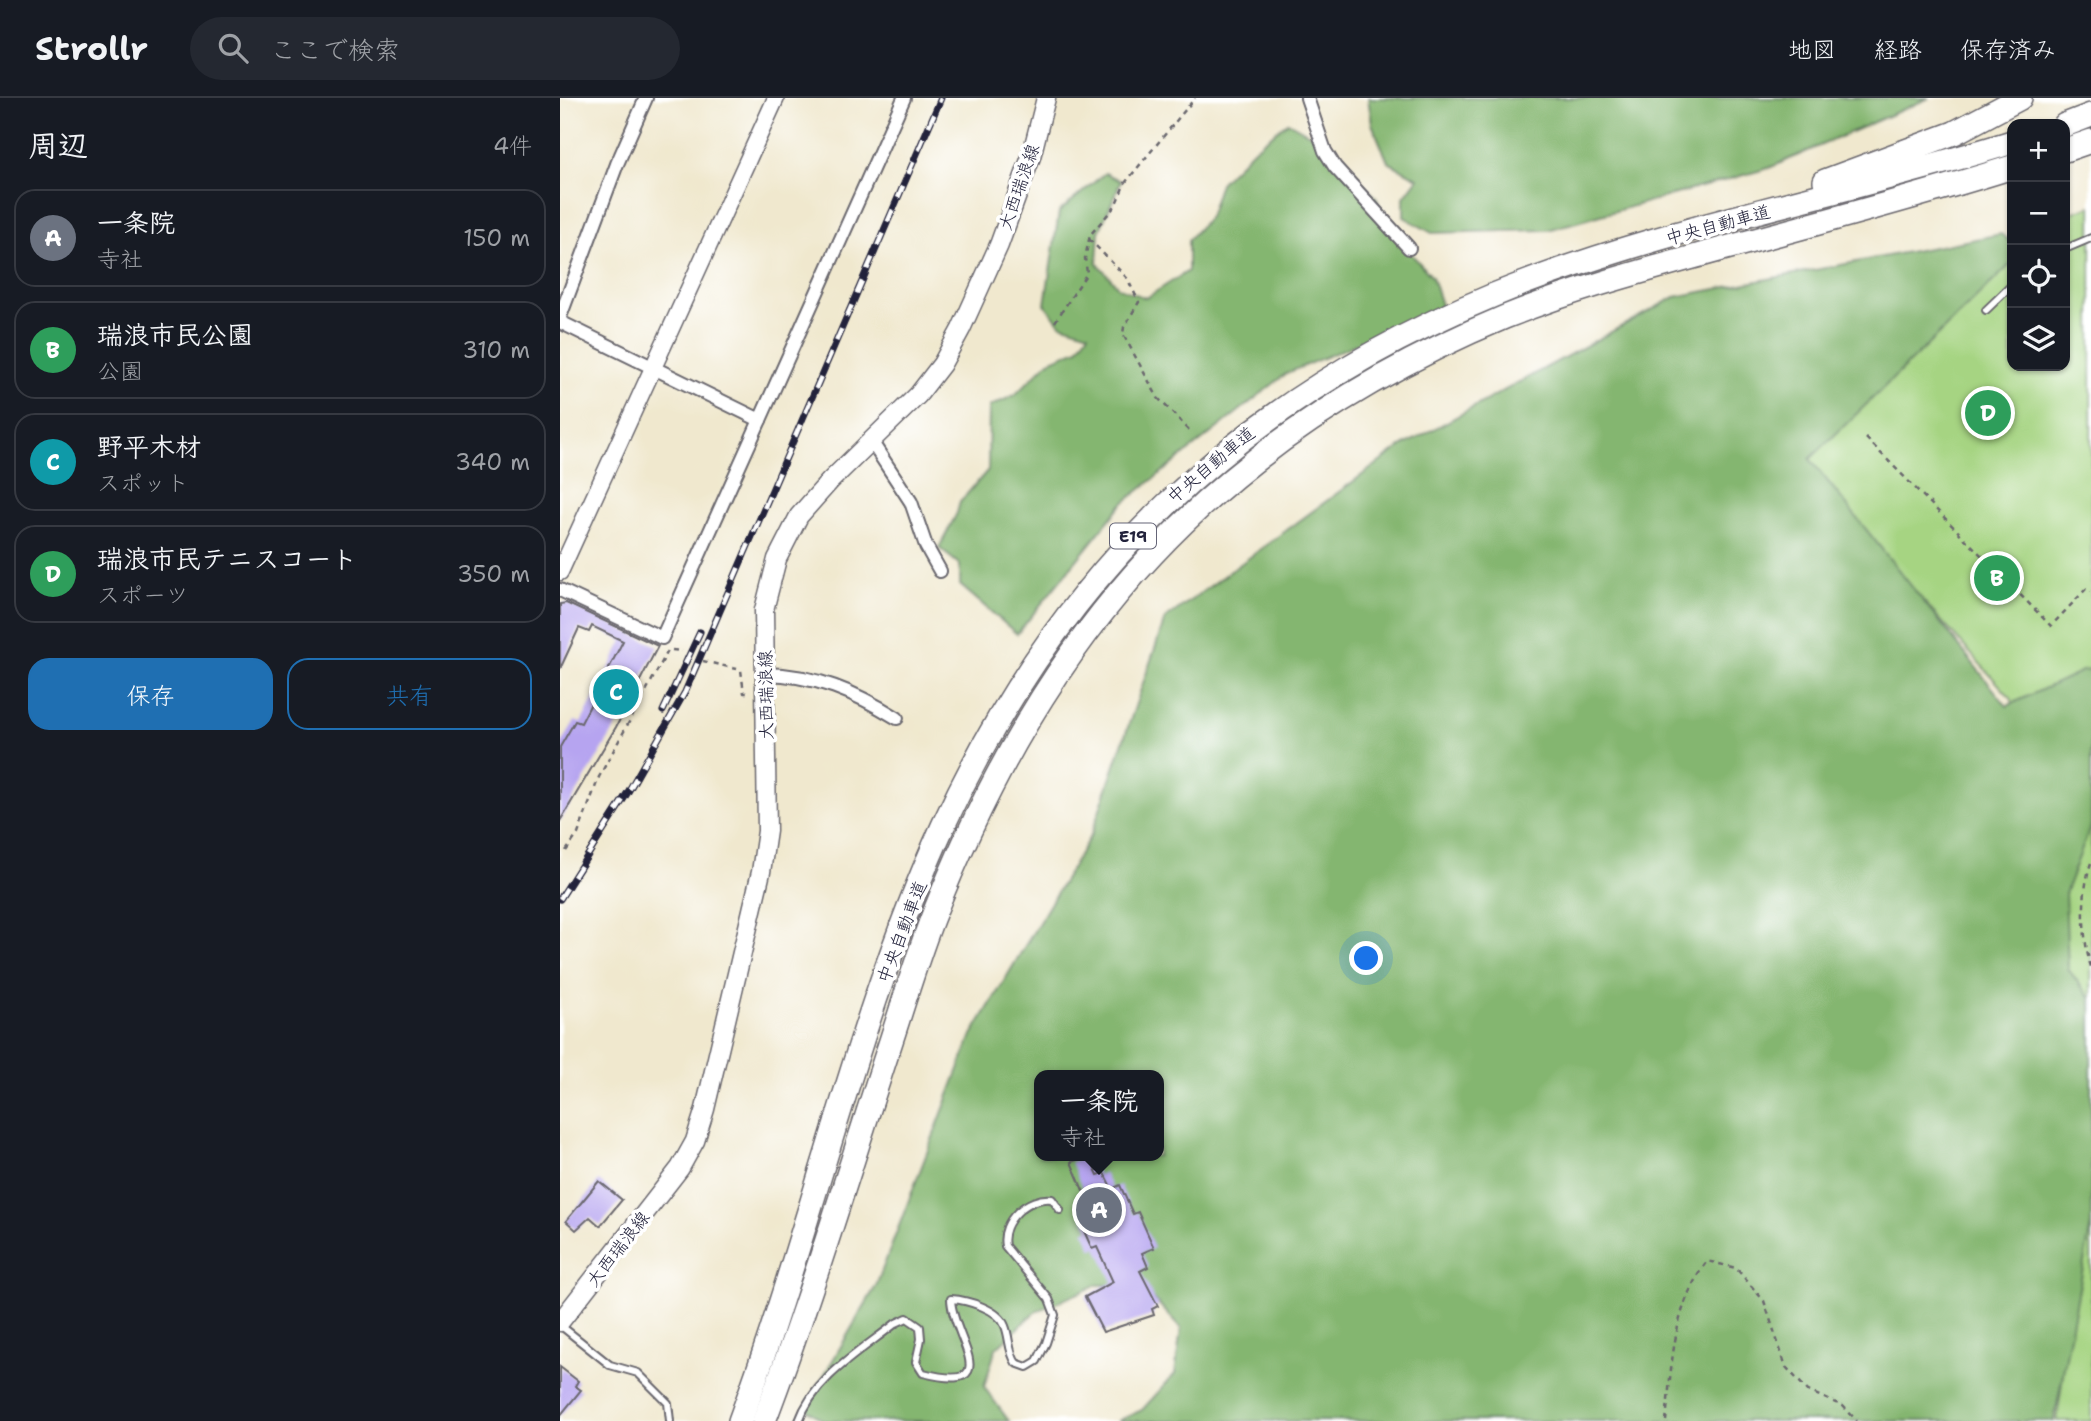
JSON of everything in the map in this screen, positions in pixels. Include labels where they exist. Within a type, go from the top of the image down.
[{"type":"highway","points":[[1617,252],[1722,213],[1854,172],[1954,133],[2020,98]]},
{"type":"highway","points":[[2070,123],[2091,115]]},
{"type":"highway","points":[[2070,148],[2091,141]]},
{"type":"highway","name":"中央自動車道","points":[[740,1421],[774,1327],[869,1023],[942,828],[1004,712],[1068,614],[1115,556],[1195,476],[1268,417],[1320,382],[1426,324],[1499,293],[1617,252],[1859,187],[2007,143]]},
{"type":"highway","points":[[2070,163],[2091,157]]},
{"type":"highway","name":"中央自動車道","points":[[764,1421],[817,1275],[930,923],[957,858],[1015,742],[1098,616],[1156,548],[1213,493],[1276,443],[1386,373],[1507,317],[1565,295],[2007,168]]},
{"type":"highway","points":[[1761,238],[1815,233],[2008,182]]},
{"type":"main road","name":"大西瑞浪線","points":[[560,1324],[680,1168],[695,1141],[705,1109],[761,872],[767,831],[764,610],[777,559],[799,516],[918,395],[942,364],[961,329],[1017,201],[1046,98]]},
{"type":"street","points":[[560,317],[617,164],[646,98]]},
{"type":"street","points":[[560,572],[776,98]]},
{"type":"street","points":[[560,590],[662,638],[904,98]]},
{"type":"street","points":[[1307,98],[1325,150],[1335,167],[1409,248]]},
{"type":"street","points":[[560,322],[760,420]]},
{"type":"street","points":[[871,440],[911,502],[926,546],[940,571]]},
{"type":"street","points":[[765,674],[829,683],[865,698],[897,718]]},
{"type":"lane","points":[[2070,247],[2090,237]]},
{"type":"lane","points":[[1986,310],[2007,290]]},
{"type":"lane","points":[[799,1421],[806,1402],[819,1385],[895,1323],[907,1318],[920,1327],[922,1339],[916,1362],[923,1373],[953,1381],[963,1378],[970,1370],[971,1357],[951,1312],[951,1299],[961,1300],[998,1315],[1005,1325],[1010,1355],[1016,1363],[1027,1367],[1037,1361],[1055,1315],[1049,1299],[1005,1246],[1003,1237],[1010,1221],[1037,1199],[1052,1199],[1060,1210]]},
{"type":"lane","points":[[560,1324],[610,1365],[638,1374],[668,1403],[670,1421]]},
{"type":"path","points":[[1055,322],[1087,273],[1086,251],[1089,239],[1115,206],[1125,183],[1195,98]]},
{"type":"path","points":[[1089,239],[1127,278],[1139,302],[1124,327],[1123,334],[1158,398],[1189,430]]},
{"type":"path","points":[[1866,438],[2052,626],[2086,589],[2091,592]]},
{"type":"path","points":[[566,851],[578,834],[599,777],[669,649]]},
{"type":"path","points":[[703,661],[741,670],[744,693],[766,694]]},
{"type":"path","points":[[2091,863],[2086,898],[2087,955],[2091,967]]},
{"type":"path","points":[[1666,1421],[1675,1327],[1692,1282],[1707,1261],[1736,1268],[1764,1301],[1786,1367],[1808,1391],[1843,1406],[1857,1421]]},
{"type":"green space","points":[[1368,98],[1929,98],[1769,168],[1548,230],[1432,233],[1404,217],[1404,197],[1418,178],[1388,162],[1372,124]]},
{"type":"green space","points":[[1288,122],[1315,137],[1376,197],[1389,229],[1432,277],[1442,308],[1287,373],[1122,504],[1017,634],[960,585],[960,565],[939,548],[960,502],[988,470],[989,407],[1015,395],[1049,361],[1078,349],[1089,333],[1060,324],[1045,304],[1059,212],[1105,173],[1121,181],[1099,232],[1097,263],[1119,288],[1146,298],[1188,271],[1188,240],[1209,217],[1220,183],[1254,149]]},
{"type":"green space","points":[[2091,206],[2091,1078],[2039,977],[2064,839],[2011,698],[1794,458],[2007,240],[2007,371],[2070,371],[2070,213]]},
{"type":"green space","points":[[2001,234],[2007,239],[2007,268],[1810,459],[2007,706],[2082,671],[2091,670],[2091,825],[2065,894],[2068,969],[2091,999],[2091,1225],[2054,1421],[1118,1421],[1142,1410],[1175,1374],[1181,1328],[1141,1285],[1097,1285],[1035,1312],[996,1348],[984,1387],[1009,1421],[824,1421],[805,1408],[876,1286],[972,1035],[1091,835],[1165,619],[1399,448],[1675,297]]},
{"type":"green space","points":[[2091,1158],[2091,1421],[2057,1421]]},
{"type":"building","points":[[566,603],[658,646],[616,727],[560,821],[560,747],[575,721],[581,723],[623,641],[592,626],[589,632],[579,628],[560,669],[560,604]]},
{"type":"building","points":[[1091,1161],[1098,1175],[1104,1173],[1112,1189],[1120,1185],[1133,1214],[1138,1212],[1154,1248],[1142,1253],[1148,1267],[1140,1271],[1158,1306],[1152,1309],[1154,1315],[1103,1332],[1085,1297],[1113,1282],[1097,1247],[1092,1249],[1084,1231],[1089,1229],[1081,1210],[1090,1207],[1071,1162]]},
{"type":"building","points":[[599,1181],[622,1200],[600,1226],[590,1217],[576,1230],[566,1221]]},
{"type":"building","points":[[560,1367],[578,1381],[575,1386],[581,1390],[560,1416]]},
{"type":"railway","points":[[560,899],[628,792],[685,692],[941,98]]},
{"type":"railway","points":[[663,711],[700,632]]},
{"type":"place","name":"瑞浪市民テニスコート","points":[[1988,413]]},
{"type":"place","name":"瑞浪市民公園","points":[[1997,578]]},
{"type":"place","name":"野平木材","points":[[616,692]]},
{"type":"place","name":"一条院","points":[[1099,1210]]}]
